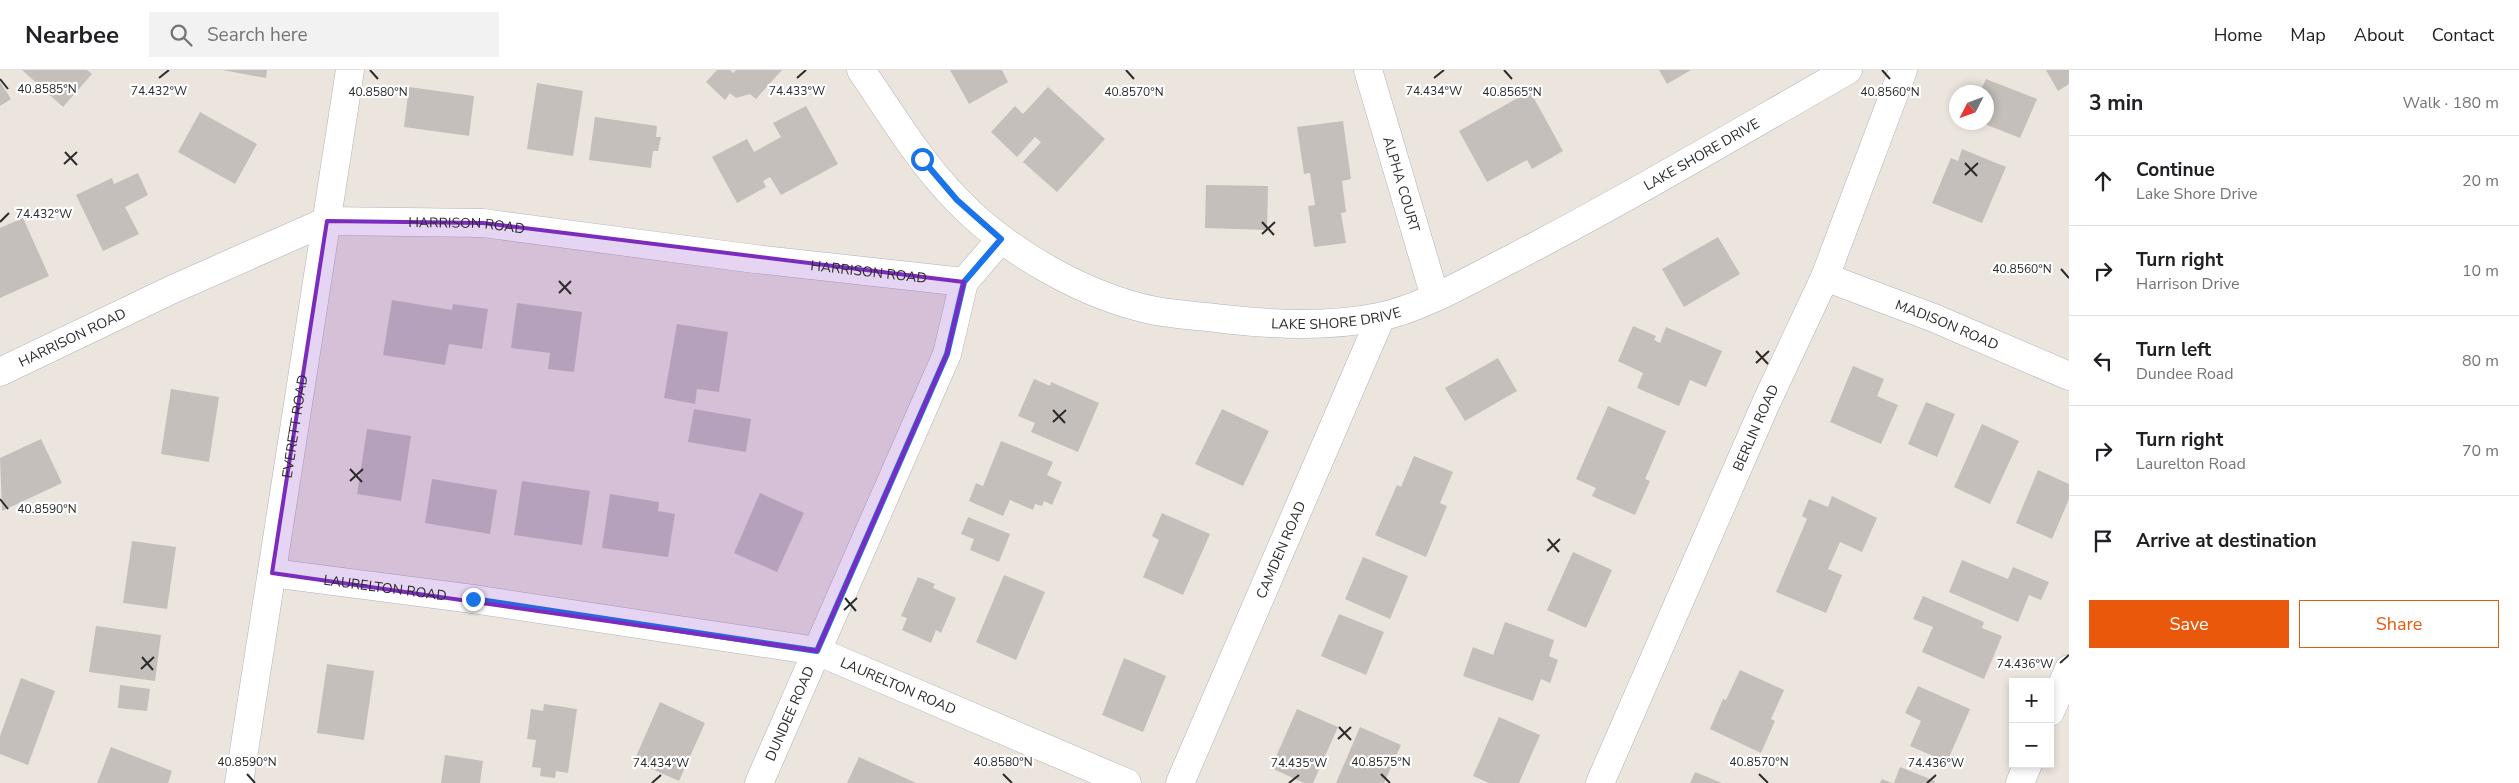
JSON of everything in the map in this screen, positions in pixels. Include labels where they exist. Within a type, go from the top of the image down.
[{"type":"street","name":"EVERETT ROAD","points":[[239,783],[350,70]]},
{"type":"street","name":"LAKE SHORE DRIVE","points":[[861,70],[922,159],[957,200],[1001,239],[1087,289],[1154,310],[1260,323],[1297,324],[1381,317],[1435,297],[1579,224],[1848,70]]},
{"type":"street","name":"ALPHA COURT","points":[[1368,70],[1435,297]]},
{"type":"street","name":"BERLIN ROAD","points":[[1600,783],[1766,403],[1825,277],[1903,70]]},
{"type":"street","name":"HARRISON ROAD","points":[[0,372],[171,290],[327,221],[483,223],[755,259],[964,282]]},
{"type":"street","points":[[964,282],[1001,239]]},
{"type":"street","name":"MADISON ROAD","points":[[1825,277],[1934,318],[2069,376]]},
{"type":"street","name":"DUNDEE ROAD","points":[[759,783],[947,354],[964,282]]},
{"type":"street","name":"CAMDEN ROAD","points":[[1180,783],[1381,317]]},
{"type":"street","name":"LAURELTON ROAD","points":[[272,572],[473,599],[817,651],[1127,783]]},
{"type":"street","points":[[2054,703],[2069,669]]},
{"type":"street","points":[[2020,783],[2026,768]]},
{"type":"highlighted area","points":[[327,221],[483,223],[964,282],[947,354],[817,651],[272,573]]},
{"type":"building","points":[[22,70],[87,70],[92,74],[63,107]]},
{"type":"building","points":[[222,70],[267,70],[266,78]]},
{"type":"building","points":[[717,70],[730,70],[733,73],[736,70],[782,70],[756,99],[750,94],[736,98],[730,93],[725,100],[706,82]]},
{"type":"building","points":[[950,70],[1002,70],[1008,82],[969,104]]},
{"type":"building","points":[[1659,70],[1691,70],[1667,84]]},
{"type":"building","points":[[2046,70],[2069,70],[2069,84],[2058,91]]},
{"type":"building","points":[[1986,79],[2037,99],[2020,138],[1994,128],[1994,85],[1983,85]]},
{"type":"building","points":[[0,82],[11,99],[0,106]]},
{"type":"building","points":[[537,83],[583,91],[573,156],[527,149]]},
{"type":"building","points":[[409,87],[474,96],[469,136],[404,127]]},
{"type":"building","points":[[1048,87],[1105,139],[1057,192],[1023,162],[1041,142],[1035,137],[1017,157],[991,132],[1015,106],[1023,114]]},
{"type":"building","points":[[1530,91],[1563,151],[1532,169],[1527,160],[1487,182],[1459,131]]},
{"type":"building","points":[[806,106],[838,164],[781,195],[770,177],[763,181],[766,187],[737,203],[712,157],[747,139],[754,152],[781,137],[773,123]]},
{"type":"building","points":[[200,112],[257,144],[235,184],[178,152]]},
{"type":"building","points":[[595,117],[657,126],[656,137],[661,137],[658,151],[653,151],[651,168],[589,160]]},
{"type":"building","points":[[1343,121],[1351,179],[1342,181],[1346,212],[1341,213],[1346,243],[1314,247],[1308,206],[1315,205],[1310,173],[1304,174],[1297,127]]},
{"type":"building","points":[[1962,149],[2006,167],[1982,223],[1932,203],[1951,158],[1958,161]]},
{"type":"building","points":[[138,173],[148,195],[125,207],[139,234],[103,251],[76,195],[112,178],[114,184]]},
{"type":"building","points":[[1206,185],[1268,186],[1267,230],[1205,228]]},
{"type":"building","points":[[23,218],[49,276],[0,298],[0,228]]},
{"type":"building","points":[[1718,237],[1740,274],[1684,307],[1662,269]]},
{"type":"building","points":[[392,300],[452,310],[453,304],[488,309],[482,349],[449,344],[445,365],[383,355]]},
{"type":"building","points":[[517,303],[582,312],[574,372],[548,369],[550,353],[511,348]]},
{"type":"building","points":[[677,324],[728,332],[719,392],[697,389],[695,404],[664,398]]},
{"type":"building","points":[[1633,326],[1656,336],[1654,340],[1660,343],[1666,327],[1722,351],[1706,387],[1690,380],[1679,406],[1637,388],[1643,373],[1618,361]]},
{"type":"building","points":[[1498,358],[1517,391],[1465,421],[1445,388]]},
{"type":"building","points":[[1853,366],[1884,379],[1877,396],[1898,405],[1881,444],[1830,422]]},
{"type":"building","points":[[1034,379],[1050,386],[1051,382],[1099,403],[1078,452],[1031,432],[1035,423],[1018,416]]},
{"type":"building","points":[[171,389],[219,397],[209,462],[161,454]]},
{"type":"building","points":[[1926,402],[1955,414],[1937,457],[1908,444]]},
{"type":"building","points":[[1608,406],[1666,431],[1645,479],[1650,481],[1635,515],[1592,496],[1596,488],[1576,479]]},
{"type":"building","points":[[694,409],[751,419],[746,452],[688,442]]},
{"type":"building","points":[[1222,409],[1269,431],[1243,486],[1195,464]]},
{"type":"building","points":[[1982,424],[2019,441],[1990,504],[1954,487]]},
{"type":"building","points":[[367,429],[411,436],[401,501],[357,494]]},
{"type":"building","points":[[41,439],[62,483],[2,511],[0,458]]},
{"type":"building","points":[[1001,441],[1053,462],[1047,475],[1062,482],[1052,505],[1044,501],[1042,506],[1035,504],[1033,510],[1010,500],[1003,516],[969,501],[976,483],[983,486]]},
{"type":"building","points":[[1414,456],[1453,472],[1440,503],[1447,506],[1426,557],[1375,535],[1397,485],[1401,487]]},
{"type":"building","points":[[2038,470],[2069,484],[2069,499],[2052,539],[2016,523]]},
{"type":"building","points":[[432,479],[497,490],[490,534],[425,523]]},
{"type":"building","points":[[522,481],[590,491],[582,545],[514,535]]},
{"type":"building","points":[[760,493],[804,513],[777,572],[734,553]]},
{"type":"building","points":[[610,494],[659,502],[658,511],[675,514],[668,557],[602,548]]},
{"type":"building","points":[[1832,496],[1877,518],[1862,552],[1840,542],[1828,569],[1842,575],[1826,613],[1776,592],[1807,519],[1802,516],[1809,499],[1828,507]]},
{"type":"building","points":[[1162,513],[1210,534],[1183,595],[1143,577],[1159,540],[1152,536]]},
{"type":"building","points":[[968,517],[1010,534],[999,562],[970,550],[974,539],[961,534]]},
{"type":"building","points":[[132,541],[176,547],[167,609],[123,603]]},
{"type":"building","points":[[1573,552],[1612,570],[1586,628],[1547,610]]},
{"type":"building","points":[[1363,557],[1408,576],[1390,619],[1345,599]]},
{"type":"building","points":[[1962,560],[2008,579],[2013,567],[2049,582],[2041,600],[2029,595],[2018,622],[1949,592]]},
{"type":"building","points":[[1004,575],[1045,592],[1016,660],[976,642]]},
{"type":"building","points":[[918,577],[935,584],[933,588],[956,598],[941,633],[936,630],[931,643],[902,630],[907,618],[901,616]]},
{"type":"building","points":[[1923,596],[1984,622],[1982,628],[2002,636],[1984,679],[1922,652],[1933,627],[1913,619]]},
{"type":"building","points":[[1339,614],[1384,632],[1366,675],[1321,656]]},
{"type":"building","points":[[1505,622],[1554,640],[1549,656],[1558,660],[1550,683],[1541,679],[1533,701],[1463,676],[1473,647],[1493,655]]},
{"type":"building","points":[[96,626],[161,635],[155,681],[89,672]]},
{"type":"building","points":[[1124,658],[1166,676],[1143,732],[1102,715]]},
{"type":"building","points":[[327,664],[374,671],[364,740],[317,733]]},
{"type":"building","points":[[1740,670],[1784,690],[1771,719],[1775,721],[1761,753],[1710,729],[1723,699],[1726,700]]},
{"type":"building","points":[[21,678],[55,691],[28,765],[0,754],[0,736]]},
{"type":"building","points":[[120,685],[150,689],[147,711],[118,708]]},
{"type":"building","points":[[1918,686],[1970,709],[1947,762],[1910,746],[1921,721],[1905,713]]},
{"type":"building","points":[[660,702],[705,723],[679,781],[634,761]]},
{"type":"building","points":[[544,704],[577,709],[568,773],[556,771],[555,778],[540,776],[541,768],[532,767],[536,740],[527,739],[531,709],[543,711]]},
{"type":"building","points":[[1297,709],[1338,727],[1313,783],[1304,783],[1271,768]]},
{"type":"building","points":[[1499,717],[1540,735],[1519,783],[1489,783],[1473,776]]},
{"type":"building","points":[[1360,727],[1401,745],[1384,783],[1336,783]]},
{"type":"building","points":[[111,747],[172,771],[168,783],[97,783]]},
{"type":"building","points":[[445,755],[483,761],[480,783],[441,783]]},
{"type":"building","points":[[859,757],[916,783],[847,783]]},
{"type":"building","points":[[1900,767],[1935,781],[1934,783],[1894,783]]},
{"type":"building","points":[[1695,772],[1722,783],[1690,783]]},
{"type":"building","points":[[1882,779],[1892,783],[1880,783]]},
{"type":"route","points":[[473,599],[817,651],[947,354],[964,282],[1001,239],[957,200],[922,159]]}]
